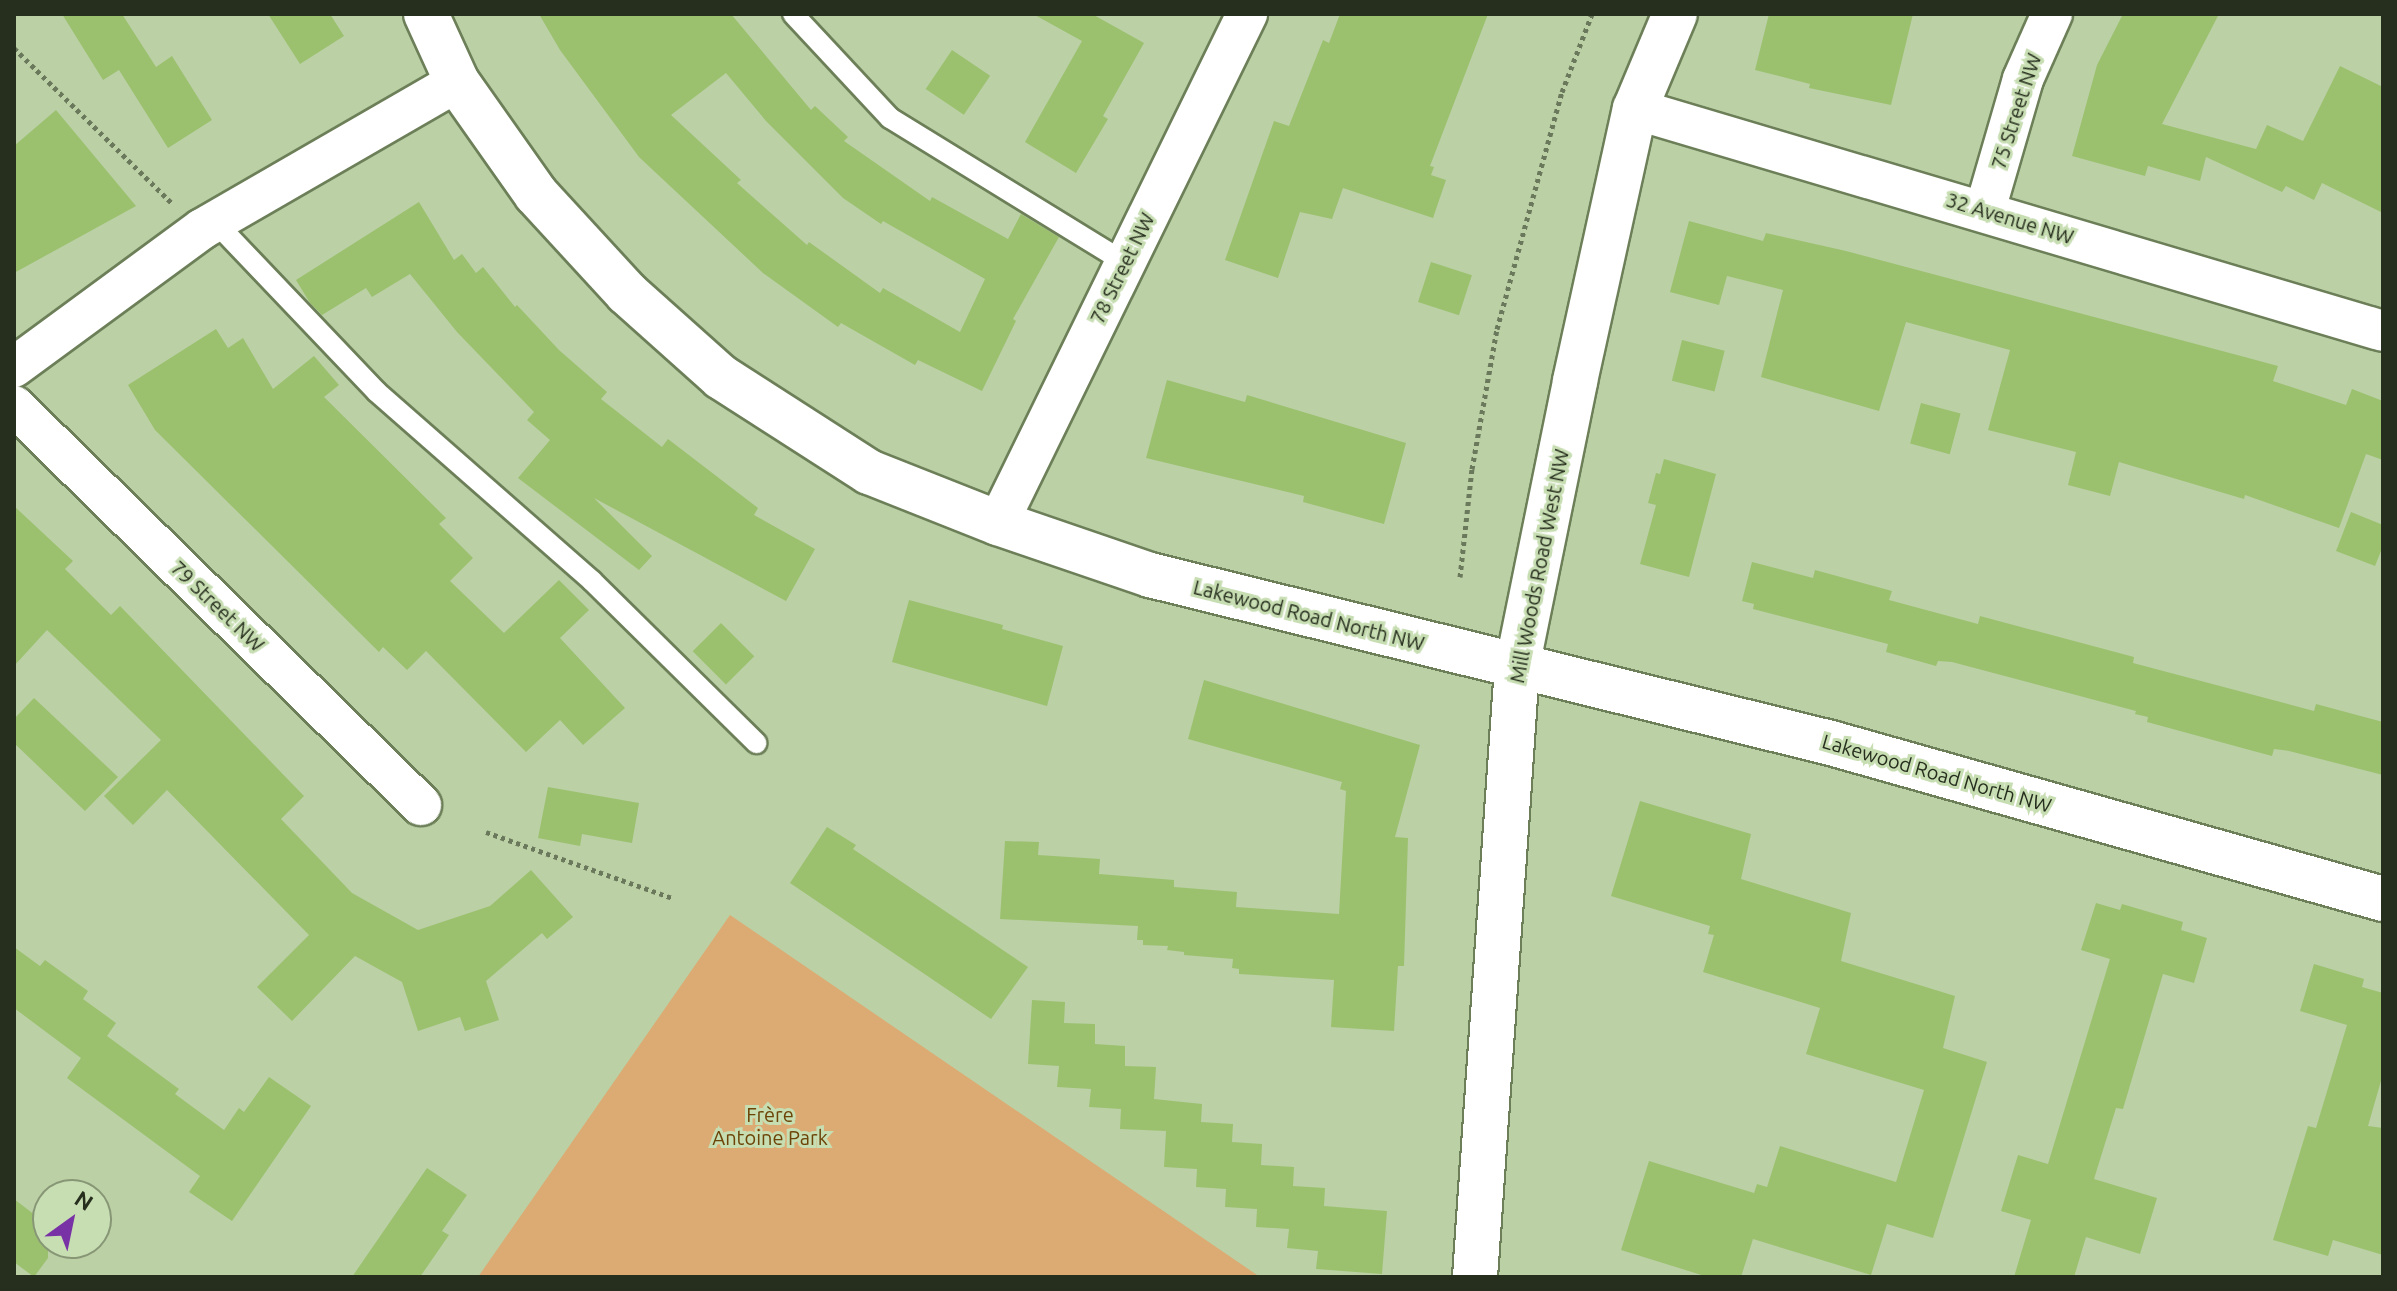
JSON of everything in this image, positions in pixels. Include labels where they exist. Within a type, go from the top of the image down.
[{"type":"street","name":"Lakewood Road North NW","points":[[426,14],[457,82],[536,194],[627,293],[721,377],[869,472],[998,523],[1150,575],[1831,743],[2383,899]]},
{"type":"street","name":"78 Street NW","points":[[998,523],[1247,14]]},
{"type":"street","name":"Mill Woods Road West NW","points":[[1475,1277],[1517,667],[1575,381],[1635,109],[1675,14]]},
{"type":"street","name":"75 Street NW","points":[[1985,210],[2023,79],[2052,14]]},
{"type":"street","points":[[14,367],[215,222],[457,82]]},
{"type":"street","name":"32 Avenue NW","points":[[1635,109],[1985,210],[2383,331]]},
{"type":"street","name":"79 Street NW","points":[[14,406],[421,805]]},
{"type":"lane","points":[[793,14],[890,118],[1124,262]]},
{"type":"lane","points":[[215,222],[377,392],[592,581],[756,743]]},
{"type":"path","points":[[1460,577],[1472,469],[1497,329],[1562,92],[1592,14]]},
{"type":"path","points":[[14,48],[174,206]]},
{"type":"path","points":[[486,832],[672,898]]},
{"type":"green space","name":"Frère Antoine Park","points":[[730,915],[1260,1277],[478,1277]]},
{"type":"building","points":[[62,14],[122,14],[156,67],[172,56],[212,120],[168,148],[119,70],[103,80]]},
{"type":"building","points":[[268,14],[330,14],[344,36],[300,64]]},
{"type":"building","points":[[539,14],[731,14],[811,110],[815,106],[848,137],[844,141],[930,201],[932,197],[1008,239],[1021,214],[1059,237],[1013,319],[1016,321],[982,391],[918,360],[915,365],[841,323],[838,327],[763,273],[639,157],[560,50]],"holes":[[[726,73],[766,121],[843,198],[881,224],[883,221],[985,279],[960,332],[883,288],[880,293],[809,242],[807,245],[737,183],[741,180],[671,115]]]},
{"type":"building","points":[[1033,14],[1092,14],[1144,43],[1103,116],[1108,119],[1076,173],[1025,142],[1082,41]]},
{"type":"building","points":[[1340,14],[1488,14],[1430,166],[1434,167],[1431,175],[1446,180],[1433,218],[1343,188],[1332,219],[1300,212],[1278,278],[1225,260],[1274,121],[1289,126],[1323,40],[1329,43]]},
{"type":"building","points":[[1769,14],[1913,14],[1891,105],[1809,88],[1810,84],[1755,70]]},
{"type":"building","points":[[2123,14],[2219,14],[2162,124],[2256,149],[2267,125],[2303,141],[2340,66],[2383,87],[2383,213],[2322,183],[2314,200],[2286,186],[2282,192],[2206,157],[2200,181],[2148,166],[2145,176],[2072,156],[2097,65]]},
{"type":"building","points":[[952,50],[990,76],[964,115],[926,89]]},
{"type":"building","points":[[56,110],[136,206],[14,273],[14,146]]},
{"type":"building","points":[[419,202],[454,260],[462,254],[476,273],[483,267],[515,307],[517,305],[559,350],[607,392],[601,399],[662,447],[668,439],[758,508],[754,515],[815,549],[786,601],[594,498],[652,556],[639,570],[518,478],[550,440],[527,420],[534,412],[457,332],[410,274],[372,297],[366,288],[322,315],[310,303],[296,280]]},
{"type":"building","points":[[1689,221],[1763,241],[1766,233],[1846,251],[2278,366],[2273,381],[2346,405],[2352,389],[2383,401],[2383,460],[2366,454],[2339,528],[2245,495],[2244,499],[2119,462],[2110,496],[2068,485],[2076,452],[1988,430],[2010,350],[1906,322],[1879,411],[1761,377],[1783,290],[1727,276],[1719,305],[1670,292]]},
{"type":"building","points":[[1431,262],[1472,275],[1459,315],[1418,302]]},
{"type":"building","points":[[216,329],[228,348],[243,338],[273,389],[314,356],[339,385],[324,397],[446,518],[439,524],[473,558],[450,581],[504,633],[559,580],[589,610],[560,638],[625,708],[583,745],[560,720],[526,752],[426,651],[407,670],[383,647],[379,652],[155,430],[128,385]]},
{"type":"building","points":[[1682,340],[1725,351],[1715,391],[1672,381]]},
{"type":"building","points":[[1167,380],[1245,402],[1247,395],[1406,443],[1384,524],[1303,502],[1304,496],[1146,458]]},
{"type":"building","points":[[1921,403],[1961,414],[1950,454],[1910,444]]},
{"type":"building","points":[[1664,459],[1716,474],[1689,577],[1640,564],[1656,505],[1648,503],[1656,473],[1660,474]]},
{"type":"building","points":[[14,506],[73,561],[65,569],[111,615],[120,606],[304,796],[281,819],[352,893],[418,930],[490,906],[531,870],[573,917],[547,939],[542,933],[486,981],[499,1020],[465,1031],[460,1017],[418,1031],[402,982],[355,956],[292,1021],[257,987],[309,935],[167,790],[133,825],[104,796],[161,740],[47,630],[14,666]]},
{"type":"building","points":[[2351,512],[2383,525],[2383,546],[2375,566],[2336,551]]},
{"type":"building","points":[[1752,562],[1813,578],[1815,570],[1892,591],[1889,600],[1978,624],[1980,616],[2134,657],[2133,663],[2314,711],[2316,704],[2383,722],[2383,775],[2289,751],[2274,749],[2272,756],[2147,722],[2148,717],[2135,714],[2136,711],[1952,662],[1938,661],[1936,666],[1886,652],[1888,644],[1753,609],[1754,604],[1742,601]]},
{"type":"building","points":[[909,600],[1003,625],[1002,629],[1063,646],[1047,706],[892,662]]},
{"type":"building","points":[[721,623],[754,656],[726,685],[693,651]]},
{"type":"building","points":[[1204,680],[1420,745],[1395,837],[1408,838],[1404,966],[1398,966],[1394,1031],[1331,1027],[1334,980],[1239,974],[1239,969],[1232,968],[1233,959],[1184,955],[1184,952],[1167,950],[1168,946],[1143,945],[1143,940],[1137,940],[1138,926],[1000,919],[1005,841],[1039,842],[1038,855],[1100,859],[1099,874],[1174,880],[1174,887],[1237,892],[1236,907],[1339,914],[1346,791],[1340,789],[1342,782],[1188,739]]},
{"type":"building","points":[[34,698],[118,777],[85,811],[14,743],[14,719]]},
{"type":"building","points":[[548,787],[639,803],[632,843],[582,834],[580,846],[538,838]]},
{"type":"building","points":[[1640,801],[1751,834],[1741,879],[1851,913],[1841,961],[1955,996],[1943,1048],[1987,1062],[1933,1238],[1887,1224],[1871,1275],[1753,1239],[1741,1277],[1708,1277],[1621,1250],[1649,1161],[1754,1193],[1757,1184],[1767,1187],[1780,1146],[1896,1182],[1924,1090],[1806,1054],[1820,1008],[1703,972],[1714,935],[1708,934],[1710,926],[1611,896]]},
{"type":"building","points":[[827,827],[856,845],[853,849],[1028,967],[991,1019],[790,883]]},
{"type":"building","points":[[2096,903],[2120,910],[2122,904],[2183,922],[2181,930],[2207,938],[2194,983],[2163,974],[2123,1109],[2116,1108],[2094,1179],[2157,1198],[2140,1254],[2086,1237],[2074,1277],[2014,1277],[2031,1220],[2001,1211],[2018,1155],[2048,1164],[2110,959],[2081,950]]},
{"type":"building","points":[[14,947],[40,966],[45,960],[88,991],[83,999],[116,1023],[107,1036],[179,1089],[175,1094],[224,1130],[239,1108],[244,1112],[269,1077],[311,1106],[232,1221],[189,1192],[200,1176],[67,1078],[81,1058],[14,1008]]},
{"type":"building","points":[[2314,964],[2364,979],[2362,987],[2383,993],[2383,1074],[2368,1126],[2383,1128],[2383,1255],[2333,1240],[2328,1256],[2273,1240],[2308,1126],[2316,1128],[2347,1025],[2300,1011]]},
{"type":"building","points":[[1032,1000],[1065,1002],[1064,1023],[1095,1024],[1095,1044],[1125,1046],[1125,1066],[1156,1067],[1154,1099],[1202,1104],[1201,1122],[1233,1124],[1232,1142],[1262,1144],[1261,1165],[1294,1167],[1293,1186],[1325,1188],[1324,1206],[1387,1211],[1382,1274],[1316,1269],[1318,1251],[1287,1248],[1289,1229],[1256,1227],[1257,1209],[1225,1207],[1226,1189],[1196,1187],[1197,1169],[1164,1167],[1166,1131],[1120,1129],[1121,1109],[1089,1107],[1091,1089],[1057,1087],[1059,1066],[1028,1064]]},
{"type":"building","points":[[427,1168],[467,1195],[442,1231],[449,1235],[420,1277],[352,1277]]},
{"type":"building","points":[[14,1199],[32,1213],[32,1259],[47,1259],[34,1277],[14,1262]]}]
